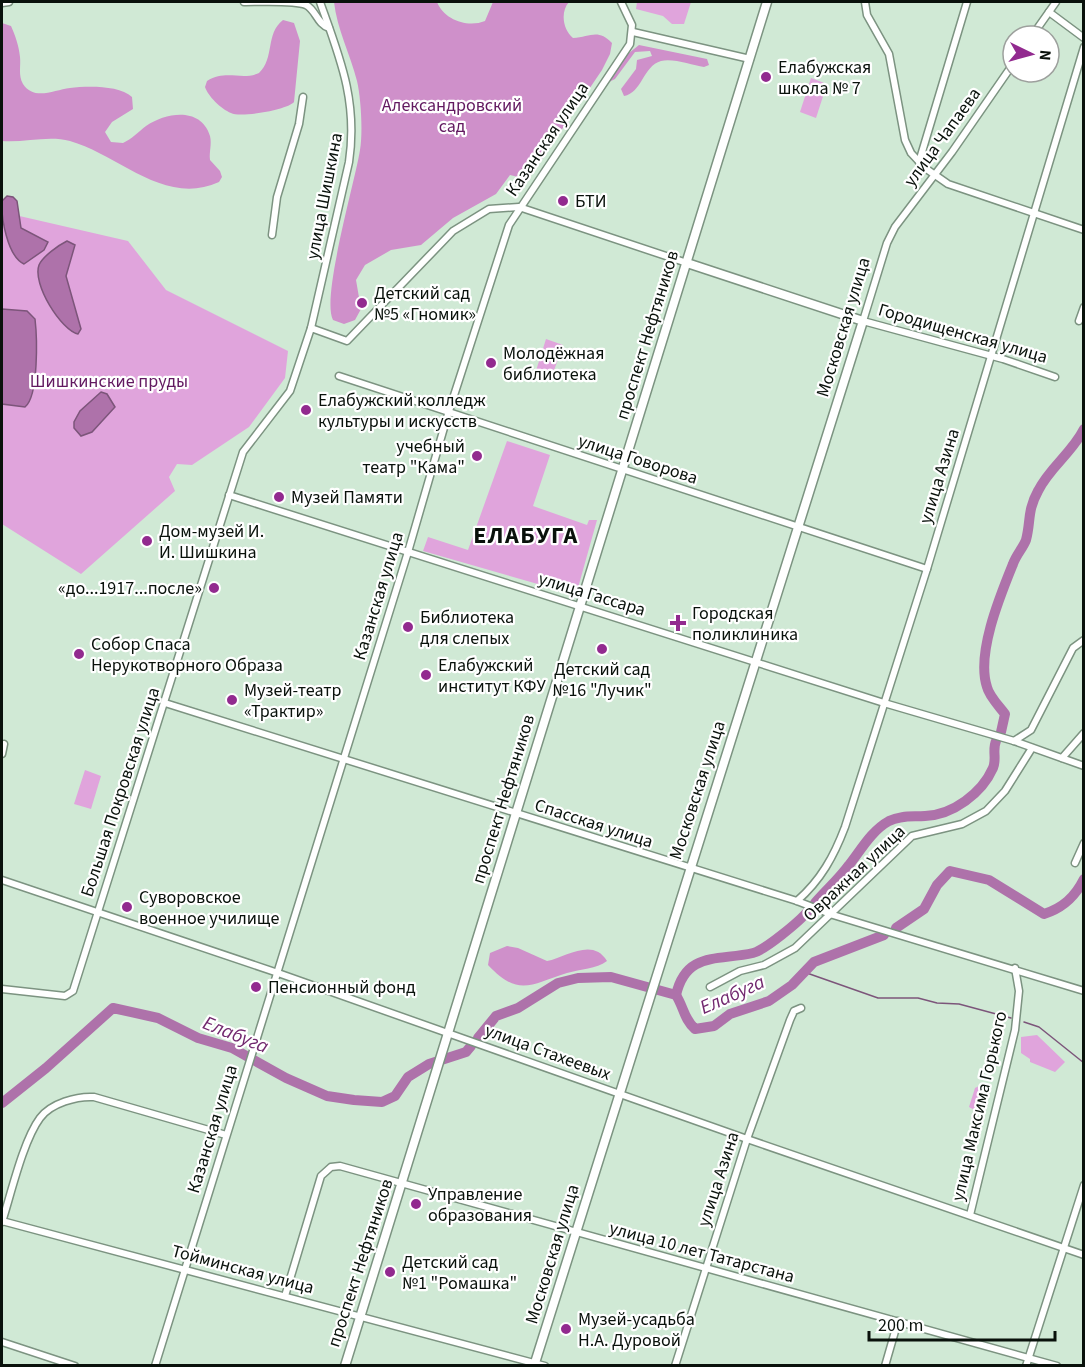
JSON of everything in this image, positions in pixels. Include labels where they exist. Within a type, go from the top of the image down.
[{"type":"main road","name":"проспект Нефтяников","points":[[345,1365],[403,1184],[579,605],[767,2]]},
{"type":"main road","name":"Городищенская улица","points":[[687,263],[863,321]]},
{"type":"main road","name":"Московская улица","points":[[535,1364],[863,321]]},
{"type":"street","points":[[2,3],[9,2]]},
{"type":"street","points":[[244,2],[302,3],[310,8],[321,24],[329,28]]},
{"type":"street","name":"улица Шишкина","points":[[229,495],[247,446],[290,391],[311,328],[349,162],[353,134],[351,101],[320,2]]},
{"type":"street","points":[[621,2],[633,32],[750,59]]},
{"type":"street","points":[[865,2],[867,15],[889,54],[905,141],[919,162],[934,176],[948,184],[1083,230]]},
{"type":"street","points":[[919,162],[967,2]]},
{"type":"street","points":[[1040,24],[1056,2]]},
{"type":"street","points":[[1049,12],[1083,38]]},
{"type":"street","name":"Казанская улица","points":[[155,1365],[408,552],[448,414],[509,225],[519,207],[542,179],[627,48],[633,32]]},
{"type":"street","name":"улица Азина","points":[[797,901],[810,890],[834,855],[927,569],[1083,47]]},
{"type":"street","name":"улица Чапаева","points":[[895,227],[1001,81]]},
{"type":"street","points":[[272,235],[277,197],[299,124],[303,97]]},
{"type":"street","points":[[311,328],[347,341],[453,231],[489,209],[519,207]]},
{"type":"street","name":"Городищенская улица","points":[[519,207],[687,263]]},
{"type":"street","name":"Московская улица","points":[[863,321],[887,243],[895,227]]},
{"type":"street","points":[[1079,321],[1083,307]]},
{"type":"street","name":"Городищенская улица","points":[[863,321],[1004,359],[1055,377]]},
{"type":"street","name":"улица Говорова","points":[[339,376],[448,414],[927,569]]},
{"type":"street","name":"улица Гассара","points":[[229,495],[884,703],[1014,741],[1083,766]]},
{"type":"street","name":"Большая Покровская улица","points":[[2,989],[70,995],[165,703],[229,495]]},
{"type":"street","points":[[1014,741],[1031,730],[1073,648],[1083,640]]},
{"type":"street","name":"Спасская улица","points":[[165,703],[689,870],[797,901],[833,915],[1015,968],[1083,991]]},
{"type":"street","points":[[1062,758],[1083,733]]},
{"type":"street","points":[[2,754],[4,744]]},
{"type":"street","name":"Овражная улица","points":[[710,987],[740,971],[764,965],[795,948],[833,915],[912,836],[962,824],[986,812],[1005,791],[1032,748]]},
{"type":"street","points":[[1075,863],[1083,843]]},
{"type":"street","name":"улица Стахеевых","points":[[2,880],[96,914],[278,973],[1083,1255]]},
{"type":"street","name":"улица Максима Горького","points":[[970,1215],[1016,1030],[1019,991],[1015,968]]},
{"type":"street","name":"улица Азина","points":[[675,1365],[704,1268],[747,1139],[790,1020],[794,1011],[801,1008]]},
{"type":"street","points":[[2,1222],[36,1125],[50,1109],[87,1096],[226,1135]]},
{"type":"street","name":"улица 10 лет Татарстана","points":[[285,1296],[321,1176],[331,1167],[340,1166],[1057,1365]]},
{"type":"street","points":[[1026,1365],[1083,1185]]},
{"type":"street","name":"Тойминская улица","points":[[2,1222],[545,1365]]},
{"type":"street","points":[[885,1365],[898,1321]]},
{"type":"street","points":[[2,1342],[75,1365]]},
{"type":"green space","name":"Александровский сад","points":[[334,2],[437,2],[445,14],[451,18],[471,24],[485,21],[493,2],[569,2],[564,11],[564,21],[573,38],[594,34],[607,38],[612,43],[610,54],[602,70],[531,175],[526,179],[510,175],[496,194],[453,218],[421,245],[391,250],[365,265],[356,280],[361,309],[355,320],[344,324],[333,320],[331,289],[360,150],[361,116],[357,81]]},
{"type":"green space","points":[[637,2],[691,2],[684,24],[672,24],[663,16],[636,9]]},
{"type":"green space","points":[[283,20],[294,23],[300,41],[294,102],[282,108],[253,114],[236,114],[227,111],[209,94],[205,87],[207,81],[227,75],[246,76],[259,73],[267,60],[274,32]]},
{"type":"green space","points":[[2,23],[11,26],[18,45],[23,84],[33,92],[45,93],[70,88],[94,87],[119,90],[132,97],[133,109],[112,122],[105,132],[111,142],[123,143],[154,121],[173,115],[191,116],[199,120],[206,127],[210,136],[210,160],[220,171],[222,177],[219,182],[199,188],[180,188],[161,184],[70,141],[53,139],[2,141]]},
{"type":"green space","points":[[639,45],[707,59],[709,65],[704,67],[677,61],[661,61],[650,68],[635,90],[624,96],[621,89],[636,69],[637,60],[652,56],[650,51],[635,52],[615,79],[609,82],[608,80],[624,57]]},
{"type":"green space","points":[[811,78],[827,84],[816,118],[800,112]]},
{"type":"green space","name":"Шишкинские пруды","points":[[2,212],[128,241],[166,290],[288,351],[285,378],[249,427],[192,465],[177,464],[169,477],[175,491],[81,574],[2,524]]},
{"type":"green space","points":[[546,339],[563,345],[551,379],[535,374]]},
{"type":"green space","points":[[507,441],[550,455],[533,506],[587,525],[589,520],[597,520],[576,595],[423,551],[428,537],[468,550]]},
{"type":"green space","points":[[85,770],[101,776],[91,809],[74,804]]},
{"type":"green space","points":[[507,946],[518,948],[547,961],[579,950],[594,950],[607,961],[534,984],[517,985],[508,982],[488,965],[490,953]]},
{"type":"green space","points":[[1037,1035],[1065,1062],[1055,1072],[1030,1062],[1030,1059],[1021,1053],[1021,1037]]},
{"type":"green space","points":[[979,1086],[989,1090],[984,1112],[980,1113],[969,1107],[975,1088]]},
{"type":"shaded area","points":[[7,196],[17,201],[21,228],[48,242],[44,250],[24,264],[13,253],[6,236],[2,201]]},
{"type":"shaded area","points":[[67,241],[75,245],[66,276],[81,329],[78,334],[71,331],[56,315],[44,294],[38,273],[39,265],[44,258]]},
{"type":"shaded area","points":[[2,309],[27,311],[35,319],[35,379],[30,401],[25,407],[2,404]]},
{"type":"shaded area","points":[[101,392],[107,394],[115,407],[92,432],[81,436],[74,428],[74,422],[80,411]]},
{"type":"waterway","points":[[1001,732],[1005,714],[990,694],[984,674],[991,625],[1014,561],[1026,540],[1035,498],[1043,482],[1084,429]]},
{"type":"waterway","name":"Елабуга","points":[[815,903],[883,825],[898,818],[946,812],[974,794],[993,768],[996,741]]},
{"type":"waterway","name":"Елабуга","points":[[896,928],[924,909],[937,885],[950,871],[989,880],[1044,914],[1068,901],[1084,879]]},
{"type":"waterway","points":[[676,995],[687,971],[696,964],[705,960],[758,951],[782,935],[808,911]]},
{"type":"waterway","name":"Елабуга","points":[[478,1038],[496,1016],[518,1008],[558,983],[578,978],[611,977],[676,995],[686,1017],[695,1029],[714,1026],[730,1014],[769,1001],[792,985],[814,962],[884,935]]},
{"type":"waterway","points":[[804,972],[878,998],[918,998],[937,1003],[959,1004],[1011,1018]]},
{"type":"waterway","name":"Елабуга","points":[[2,1103],[46,1068],[113,1008],[158,1018],[198,1038],[232,1048],[286,1078],[327,1096],[354,1100],[382,1102],[395,1096],[408,1077],[429,1064],[466,1052],[471,1046]]},
{"type":"waterway","points":[[1024,1022],[1039,1027],[1084,1063]]},
{"type":"place","name":"Елабужская школа № 7","points":[[766,77]]},
{"type":"place","name":"БТИ","points":[[563,201]]},
{"type":"place","name":"Детский сад №5 «Гномик»","points":[[362,303]]},
{"type":"place","name":"Молодёжная библиотека","points":[[491,363]]},
{"type":"place","name":"Елабужский колледж культуры и искусств","points":[[306,410]]},
{"type":"place","name":"учебный театр \"Кама\"","points":[[477,456]]},
{"type":"place","name":"Музей Памяти","points":[[279,497]]},
{"type":"place","name":"Дом-музей И. И. Шишкина","points":[[147,541]]},
{"type":"place","name":"«до...1917...после»","points":[[214,588]]},
{"type":"place","name":"Городская поликлиника","points":[[678,623]]},
{"type":"place","name":"Библиотека для слепых","points":[[408,627]]},
{"type":"place","name":"Детский сад №16 \"Лучик\"","points":[[602,649]]},
{"type":"place","name":"Собор Спаса Нерукотворного Образа","points":[[79,654]]},
{"type":"place","name":"Елабужский институт КФУ","points":[[426,675]]},
{"type":"place","name":"Музей-театр «Трактир»","points":[[232,700]]},
{"type":"place","name":"Суворовское военное училище","points":[[127,907]]},
{"type":"place","name":"Пенсионный фонд","points":[[256,987]]},
{"type":"place","name":"Управление образования","points":[[416,1204]]},
{"type":"place","name":"Детский сад №1 \"Ромашка\"","points":[[390,1272]]},
{"type":"place","name":"Музей-усадьба Н.А. Дуровой","points":[[566,1329]]},
{"type":"district","name":"ЕЛАБУГА","points":[[526,535]]}]
